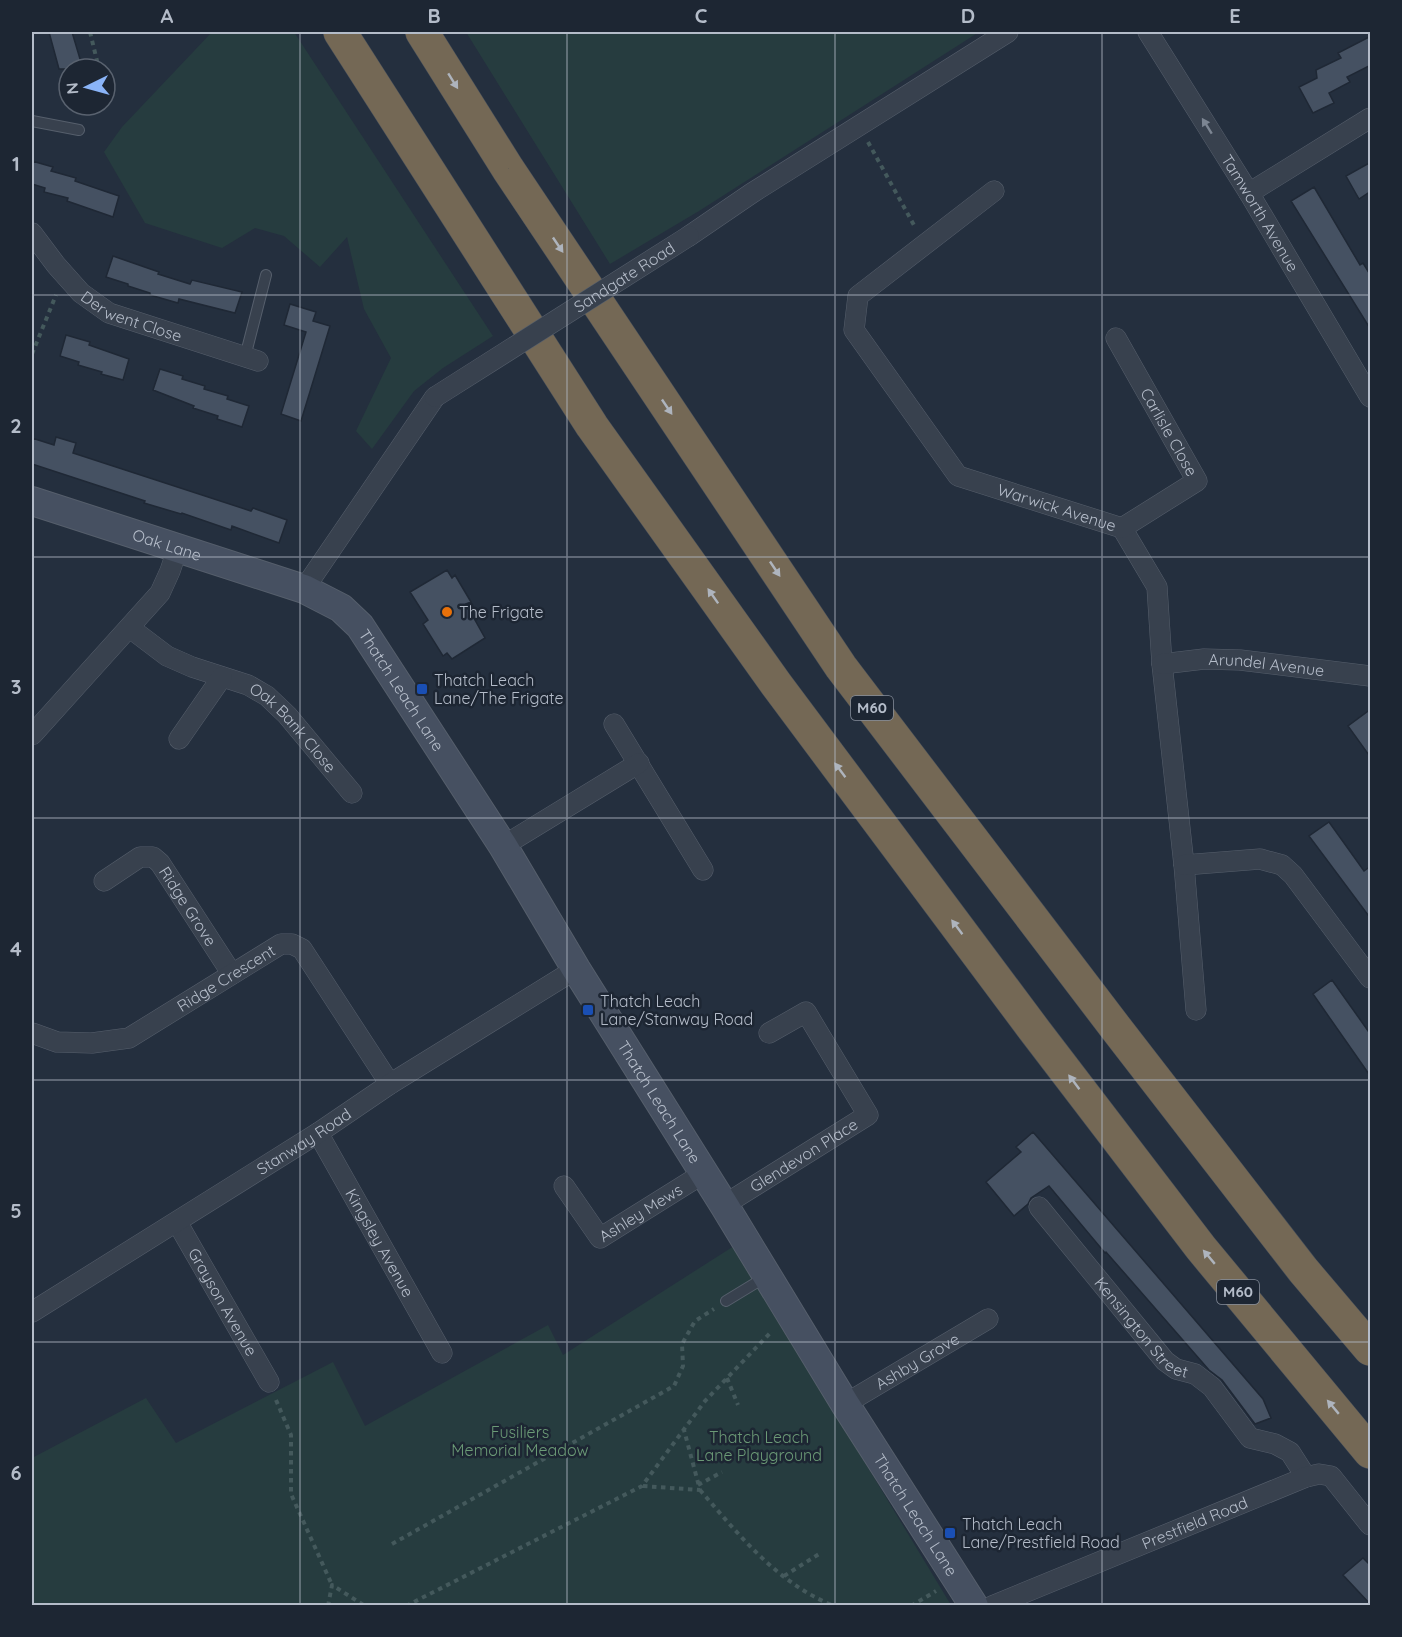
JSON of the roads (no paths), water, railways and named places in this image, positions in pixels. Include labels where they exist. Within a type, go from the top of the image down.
[{"type":"highway","name":"M60","points":[[340,32],[592,426],[776,684],[1028,1022],[1201,1248],[1371,1452]]},
{"type":"highway","name":"M60","points":[[422,32],[508,169],[841,667],[1303,1270],[1371,1349]]},
{"type":"street","name":"Sandgate Road","points":[[304,590],[435,396],[1008,32]]},
{"type":"street","name":"Tamworth Avenue","points":[[1148,32],[1249,193],[1371,397]]},
{"type":"street","points":[[1249,193],[1371,118]]},
{"type":"street","name":"Warwick Avenue","points":[[994,191],[858,296],[854,330],[958,476],[1122,528],[1157,587],[1162,664],[1184,865],[1196,1010]]},
{"type":"street","name":"Derwent Close","points":[[32,233],[81,293],[109,313],[251,359]]},
{"type":"street","name":"Carlisle Close","points":[[1116,338],[1197,481],[1122,528]]},
{"type":"street","name":"Oak Lane","points":[[32,501],[304,590]]},
{"type":"street","points":[[32,735],[160,593],[177,550]]},
{"type":"street","name":"Thatch Leach Lane","points":[[304,590],[341,608],[360,626],[503,846],[576,969],[845,1404],[974,1605]]},
{"type":"street","name":"Oak Bank Close","points":[[129,628],[167,656],[192,667],[248,685],[267,696],[287,715],[352,793]]},
{"type":"street","name":"Arundel Avenue","points":[[1162,664],[1204,660],[1240,660],[1371,676]]},
{"type":"street","points":[[179,739],[222,677]]},
{"type":"street","points":[[614,723],[704,870]]},
{"type":"street","points":[[503,846],[639,763]]},
{"type":"street","name":"Ridge Grove","points":[[104,881],[140,857],[153,856],[160,863],[232,974]]},
{"type":"street","points":[[1184,865],[1260,859],[1282,865],[1293,875],[1371,978]]},
{"type":"street","name":"Ridge Crescent","points":[[32,1034],[57,1042],[92,1043],[129,1038],[281,944],[292,944],[302,949],[390,1084]]},
{"type":"street","name":"Stanway Road","points":[[32,1312],[318,1133],[390,1084],[576,969]]},
{"type":"street","name":"Glendevon Place","points":[[724,1205],[868,1114],[806,1012],[769,1033]]},
{"type":"street","name":"Kingsley Avenue","points":[[318,1133],[442,1353]]},
{"type":"street","name":"Ashley Mews","points":[[564,1186],[600,1238],[704,1173]]},
{"type":"street","name":"Kensington Street","points":[[1040,1207],[1165,1361],[1176,1369],[1195,1374],[1212,1387],[1250,1438],[1275,1444],[1290,1452],[1305,1477]]},
{"type":"street","name":"Grayson Avenue","points":[[177,1222],[269,1382]]},
{"type":"street","name":"Ashby Grove","points":[[845,1404],[988,1319]]},
{"type":"street","name":"Prestfield Road","points":[[992,1605],[1305,1477],[1319,1474],[1331,1476],[1371,1525]]},
{"type":"lane","points":[[32,122],[79,130]]},
{"type":"lane","points":[[251,359],[266,275]]},
{"type":"lane","points":[[726,1301],[767,1276]]},
{"type":"place","name":"The Frigate","points":[[447,612]]},
{"type":"place","name":"Thatch Leach Lane/The Frigate","points":[[422,689]]},
{"type":"place","name":"Thatch Leach Lane/Stanway Road","points":[[588,1010]]},
{"type":"place","name":"Thatch Leach Lane/Prestfield Road","points":[[950,1533]]},
{"type":"park label","name":"Fusiliers Memorial Meadow","points":[[520,1441]]},
{"type":"park label","name":"Thatch Leach Lane Playground","points":[[759,1446]]}]
